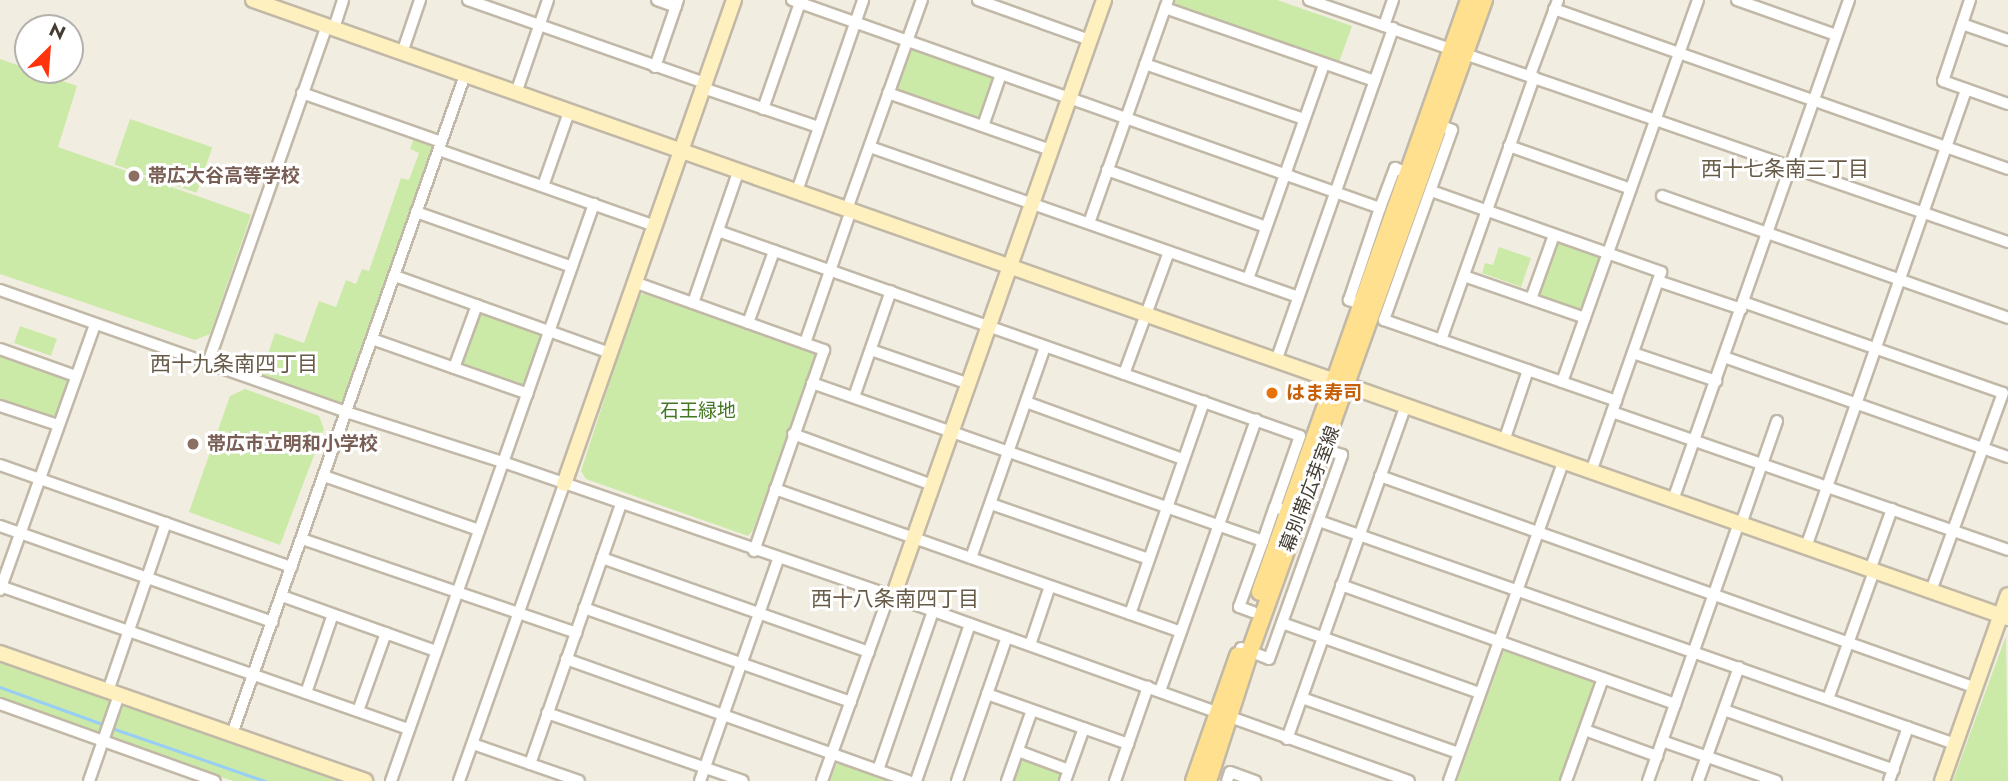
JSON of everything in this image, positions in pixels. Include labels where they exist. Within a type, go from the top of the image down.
[{"type":"main road","name":"幕別帯広芽室線","points":[[1245,650],[1253,612],[1288,512],[1386,276],[1439,125],[1469,0]]},
{"type":"main road","name":"幕別帯広芽室線","points":[[1419,180],[1458,51],[1484,0]]},
{"type":"main road","name":"幕別帯広芽室線","points":[[1208,781],[1224,714],[1288,512],[1325,449],[1361,304],[1386,276]]},
{"type":"main road","name":"幕別帯広芽室線","points":[[1194,781],[1224,714]]},
{"type":"street","points":[[253,0],[2004,617]]},
{"type":"street","points":[[208,363],[302,93],[343,0]]},
{"type":"street","points":[[402,53],[420,0]]},
{"type":"street","points":[[468,0],[818,127]]},
{"type":"street","points":[[516,93],[548,0]]},
{"type":"street","points":[[655,66],[677,3],[657,0]]},
{"type":"street","points":[[459,781],[734,0]]},
{"type":"street","points":[[797,191],[863,0]]},
{"type":"street","points":[[805,343],[888,93],[922,0]]},
{"type":"street","points":[[978,0],[1090,40]]},
{"type":"street","points":[[822,781],[914,539],[1104,0]]},
{"type":"street","points":[[1309,0],[1791,165],[2008,243]]},
{"type":"street","points":[[1276,361],[1375,81],[1393,0]]},
{"type":"street","points":[[1562,382],[1698,0]]},
{"type":"street","points":[[1673,500],[1849,0]]},
{"type":"street","points":[[1970,0],[1942,81],[2008,104]]},
{"type":"street","points":[[763,109],[798,1],[1380,208]]},
{"type":"street","points":[[1742,1],[1836,35]]},
{"type":"street","points":[[1089,223],[1166,4],[1375,81]]},
{"type":"street","points":[[1441,340],[1556,5],[1679,52],[2008,169]]},
{"type":"street","points":[[1962,24],[2008,40]]},
{"type":"street","points":[[1145,64],[1304,118]]},
{"type":"street","points":[[1248,279],[1324,64]]},
{"type":"street","points":[[983,126],[1001,74]]},
{"type":"street","points":[[233,734],[465,75]]},
{"type":"street","points":[[1806,547],[1966,89]]},
{"type":"street","points":[[302,93],[655,226]]},
{"type":"street","points":[[888,93],[1051,150]]},
{"type":"street","points":[[543,186],[569,112]]},
{"type":"street","points":[[1509,146],[1631,190]]},
{"type":"street","points":[[870,147],[1298,297]]},
{"type":"street","points":[[1361,304],[1349,300],[1395,169],[1487,211],[1661,272],[1591,472]]},
{"type":"street","points":[[1107,170],[1266,227]]},
{"type":"street","points":[[693,303],[738,172]]},
{"type":"street","points":[[1419,180],[1386,276],[1384,320],[1616,401]]},
{"type":"street","points":[[1662,196],[2008,318]]},
{"type":"street","points":[[390,781],[594,204]]},
{"type":"street","points":[[416,212],[572,267]]},
{"type":"street","points":[[718,231],[1300,436],[1288,512],[1263,541],[1239,607],[1253,612]]},
{"type":"street","points":[[1531,299],[1554,235]]},
{"type":"street","points":[[748,323],[774,251]]},
{"type":"street","points":[[1124,374],[1169,251]]},
{"type":"street","points":[[395,276],[610,353]]},
{"type":"street","points":[[1464,276],[1585,318]]},
{"type":"street","points":[[1658,281],[1875,348],[2003,393],[1931,591]]},
{"type":"street","points":[[634,282],[824,350],[754,551]]},
{"type":"street","points":[[0,290],[346,412],[503,462],[754,551],[891,596],[1409,781]]},
{"type":"street","points":[[854,397],[891,291]]},
{"type":"street","points":[[454,368],[477,305]]},
{"type":"street","points":[[95,324],[1,588],[409,729]]},
{"type":"street","points":[[372,339],[528,394]]},
{"type":"street","points":[[971,558],[1045,348]]},
{"type":"street","points":[[0,349],[76,376]]},
{"type":"street","points":[[871,350],[969,384]]},
{"type":"street","points":[[1633,353],[1716,381]]},
{"type":"street","points":[[1724,357],[2008,457]]},
{"type":"street","points":[[1504,441],[1528,370]]},
{"type":"street","points":[[812,383],[1263,541]]},
{"type":"street","points":[[1026,402],[1183,459]]},
{"type":"street","points":[[1130,614],[1204,402]]},
{"type":"street","points":[[0,406],[58,425]]},
{"type":"street","points":[[1287,739],[1405,407]]},
{"type":"street","points":[[1612,412],[2008,550]]},
{"type":"street","points":[[1160,691],[1256,420]]},
{"type":"street","points":[[1648,781],[1777,421]]},
{"type":"street","points":[[793,434],[932,485]]},
{"type":"street","points":[[1245,650],[1269,659],[1342,455],[1325,449]]},
{"type":"street","points":[[1449,781],[1563,462]]},
{"type":"street","points":[[0,465],[292,567]]},
{"type":"street","points":[[324,476],[479,530]]},
{"type":"street","points":[[1380,476],[1976,688]]},
{"type":"street","points":[[775,489],[1181,632]]},
{"type":"street","points":[[530,764],[621,504]]},
{"type":"street","points":[[990,504],[1149,559]]},
{"type":"street","points":[[1828,699],[1892,509]]},
{"type":"street","points":[[1319,521],[1955,744]]},
{"type":"street","points":[[89,781],[104,740],[128,632],[166,523]]},
{"type":"street","points":[[0,526],[273,622]]},
{"type":"street","points":[[302,539],[576,633]]},
{"type":"street","points":[[602,558],[869,652]]},
{"type":"street","points":[[700,781],[778,559]]},
{"type":"street","points":[[1341,585],[1675,704]]},
{"type":"street","points":[[1030,645],[1050,586]]},
{"type":"street","points":[[1942,781],[2004,617],[2008,595]]},
{"type":"street","points":[[282,596],[436,651]]},
{"type":"street","points":[[584,608],[851,702]]},
{"type":"street","points":[[878,770],[933,611]]},
{"type":"street","points":[[306,693],[333,614]]},
{"type":"street","points":[[1282,623],[1480,693]]},
{"type":"street","points":[[916,781],[970,624]]},
{"type":"street","points":[[358,711],[386,633]]},
{"type":"street","points":[[957,781],[1007,637]]},
{"type":"street","points":[[0,653],[365,781]]},
{"type":"street","points":[[566,659],[909,781]]},
{"type":"street","points":[[1698,781],[1739,667]]},
{"type":"street","points":[[1566,781],[1603,678]]},
{"type":"street","points":[[1115,781],[1148,687]]},
{"type":"street","points":[[987,694],[1128,744]]},
{"type":"street","points":[[1302,698],[1458,753]]},
{"type":"street","points":[[0,704],[215,781]]},
{"type":"street","points":[[1724,709],[1894,770]]},
{"type":"street","points":[[1007,781],[1032,710]]},
{"type":"street","points":[[547,713],[743,781]]},
{"type":"street","points":[[1889,781],[1908,727]]},
{"type":"street","points":[[1065,781],[1084,728]]},
{"type":"street","points":[[1585,730],[1657,756]]},
{"type":"street","points":[[1662,741],[1776,781]]},
{"type":"street","points":[[472,744],[579,781]]},
{"type":"street","points":[[1018,751],[1069,770]]},
{"type":"street","points":[[1227,781],[1230,772],[1255,781]]},
{"type":"green space","points":[[1173,0],[1277,0],[1352,26],[1338,65],[1177,10]]},
{"type":"green space","points":[[912,48],[991,75],[995,80],[982,117],[978,120],[901,94],[894,88],[908,49]]},
{"type":"green space","points":[[0,59],[14,64],[14,84],[77,86],[58,147],[251,215],[210,334],[195,340],[0,274]]},
{"type":"green space","points":[[130,119],[212,147],[197,193],[114,164]]},
{"type":"green space","points":[[414,138],[435,145],[345,402],[341,405],[260,377],[275,333],[304,343],[319,301],[336,307],[346,280],[356,284],[362,269],[369,271],[401,178],[409,180],[419,153],[410,149]]},
{"type":"green space","points":[[1556,240],[1602,256],[1584,307],[1579,310],[1543,298],[1538,290]]},
{"type":"green space","points":[[1499,247],[1531,258],[1521,287],[1482,273],[1485,263],[1493,265]]},
{"type":"green space","name":"石王緑地","points":[[648,292],[811,349],[817,357],[753,530],[748,536],[586,479],[581,471],[638,296]]},
{"type":"green space","points":[[478,311],[540,332],[543,337],[526,385],[521,388],[463,367],[460,362]]},
{"type":"green space","points":[[20,326],[57,339],[51,356],[14,343]]},
{"type":"green space","points":[[0,352],[62,375],[68,380],[56,414],[50,420],[0,401]]},
{"type":"green space","points":[[245,389],[319,416],[324,429],[280,545],[189,512],[230,396]]},
{"type":"green space","points":[[2006,636],[2008,781],[1953,781],[1967,742]]},
{"type":"green space","points":[[1505,648],[1597,681],[1561,781],[1457,781]]},
{"type":"green space","points":[[0,661],[341,781],[233,781],[115,740],[0,699]]},
{"type":"green space","points":[[1025,760],[1058,771],[1062,777],[1060,781],[1012,781],[1018,764]]},
{"type":"green space","points":[[841,762],[892,781],[830,781],[836,765]]},
{"type":"waterway","points":[[0,687],[105,725]]},
{"type":"waterway","points":[[112,728],[265,781]]},
{"type":"place","name":"帯広大谷高等学校","points":[[134,176]]},
{"type":"place","name":"はま寿司","points":[[1272,393]]},
{"type":"place","name":"帯広市立明和小学校","points":[[193,444]]},
{"type":"district","name":"西十七条南三丁目","points":[[1785,169]]},
{"type":"district","name":"西十九条南四丁目","points":[[234,364]]},
{"type":"district","name":"西十八条南四丁目","points":[[895,599]]}]
